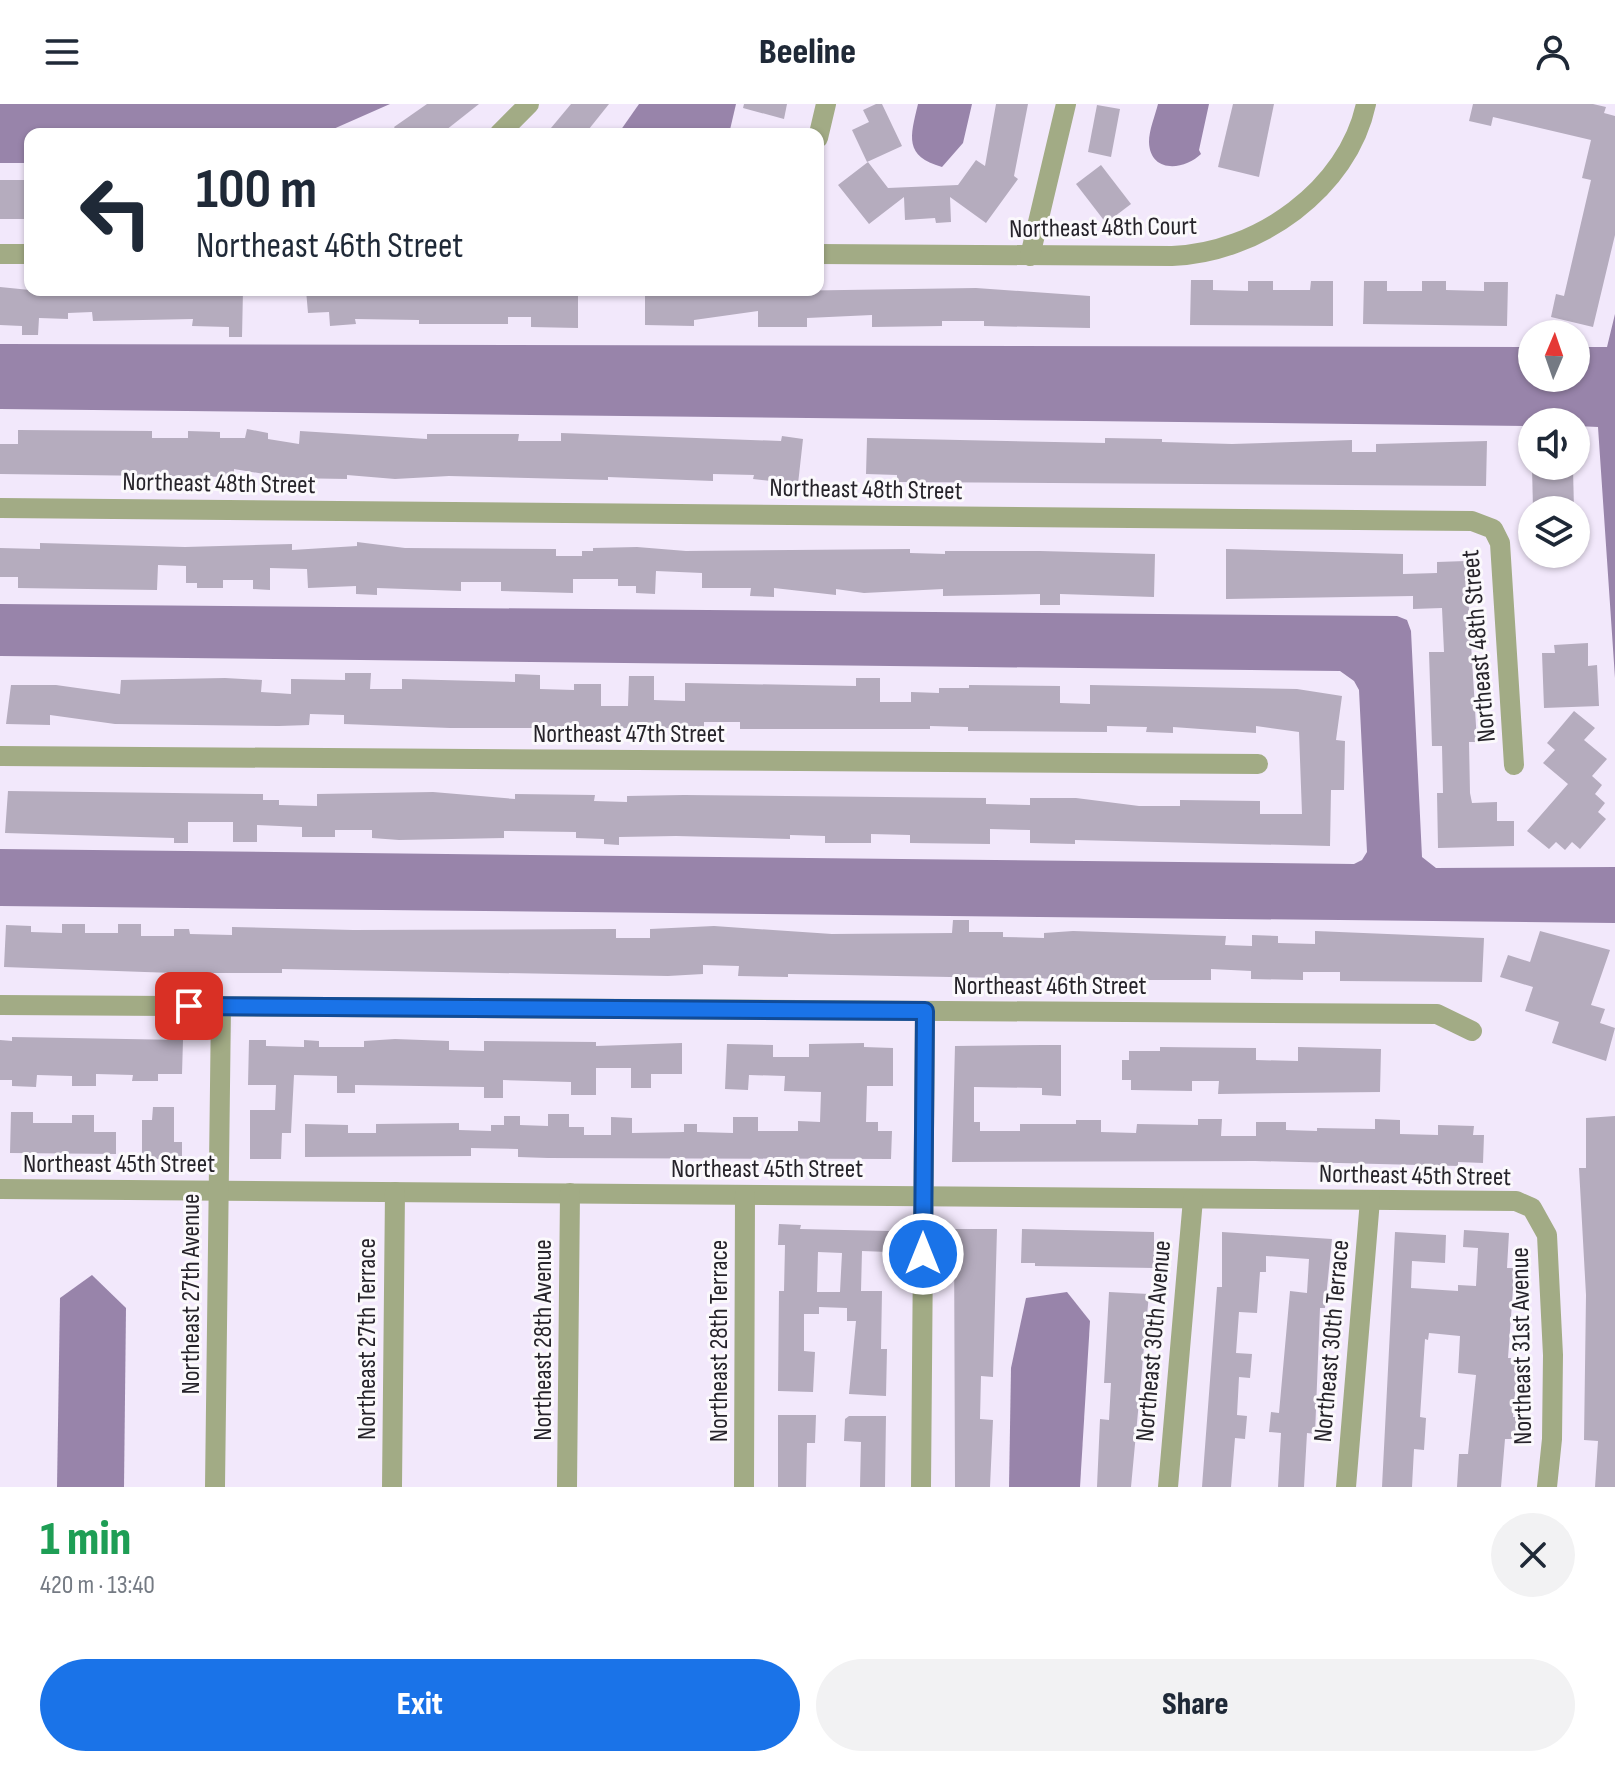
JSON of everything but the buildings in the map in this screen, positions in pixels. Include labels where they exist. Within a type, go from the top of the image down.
[{"type":"street","points":[[505,128],[529,104]]},
{"type":"street","points":[[820,128],[826,104]]},
{"type":"street","points":[[1030,256],[1066,104]]},
{"type":"street","name":"Northeast 48th Court","points":[[824,254],[1190,256],[1260,232],[1305,201],[1346,158],[1360,129],[1366,104]]},
{"type":"street","points":[[0,254],[24,254]]},
{"type":"street","name":"Northeast 48th Street","points":[[0,508],[1472,521],[1493,529],[1500,543],[1514,765]]},
{"type":"street","name":"Northeast 47th Street","points":[[0,756],[1258,764]]},
{"type":"street","name":"Northeast 46th Street","points":[[0,1005],[1437,1014],[1472,1031]]},
{"type":"street","name":"Northeast 27th Avenue","points":[[215,1487],[221,1006]]},
{"type":"street","points":[[921,1487],[925,1011]]},
{"type":"street","name":"Northeast 45th Street","points":[[0,1189],[1516,1201],[1532,1208]]},
{"type":"street","name":"Northeast 27th Terrace","points":[[392,1487],[395,1192]]},
{"type":"street","name":"Northeast 28th Avenue","points":[[567,1487],[570,1193]]},
{"type":"street","name":"Northeast 28th Terrace","points":[[744,1487],[745,1195]]},
{"type":"street","name":"Northeast 30th Avenue","points":[[1168,1487],[1193,1199]]},
{"type":"street","name":"Northeast 30th Terrace","points":[[1346,1487],[1370,1200]]},
{"type":"street","name":"Northeast 31st Avenue","points":[[1532,1208],[1542,1221],[1548,1250],[1553,1355],[1552,1439],[1547,1487]]},
{"type":"shaded area","points":[[0,104],[390,104],[336,128],[24,128],[24,163],[0,163]]},
{"type":"shaded area","points":[[639,104],[736,104],[730,128],[622,128]]},
{"type":"shaded area","points":[[918,104],[972,104],[963,143],[942,167],[921,157],[913,144]]},
{"type":"shaded area","points":[[1158,104],[1209,104],[1199,150],[1201,154],[1178,166],[1155,160],[1149,142]]},
{"type":"shaded area","points":[[1615,314],[1615,678],[1598,427],[1590,427],[1590,408],[1518,408],[1518,426],[0,409],[0,344],[1518,347],[1518,392],[1590,392],[1590,347],[1607,347]]},
{"type":"shaded area","points":[[0,604],[1397,616],[1407,620],[1411,631],[1422,857],[1436,868],[1615,867],[1615,923],[0,906],[0,849],[1354,864],[1362,860],[1367,852],[1359,690],[1354,681],[1340,671],[0,656]]},
{"type":"shaded area","points":[[92,1275],[126,1308],[124,1487],[57,1487],[60,1298]]},
{"type":"shaded area","points":[[1067,1292],[1090,1321],[1080,1487],[1009,1487],[1011,1368],[1026,1298]]},
{"type":"route","points":[[189,1006],[925,1011],[923,1254]]}]
